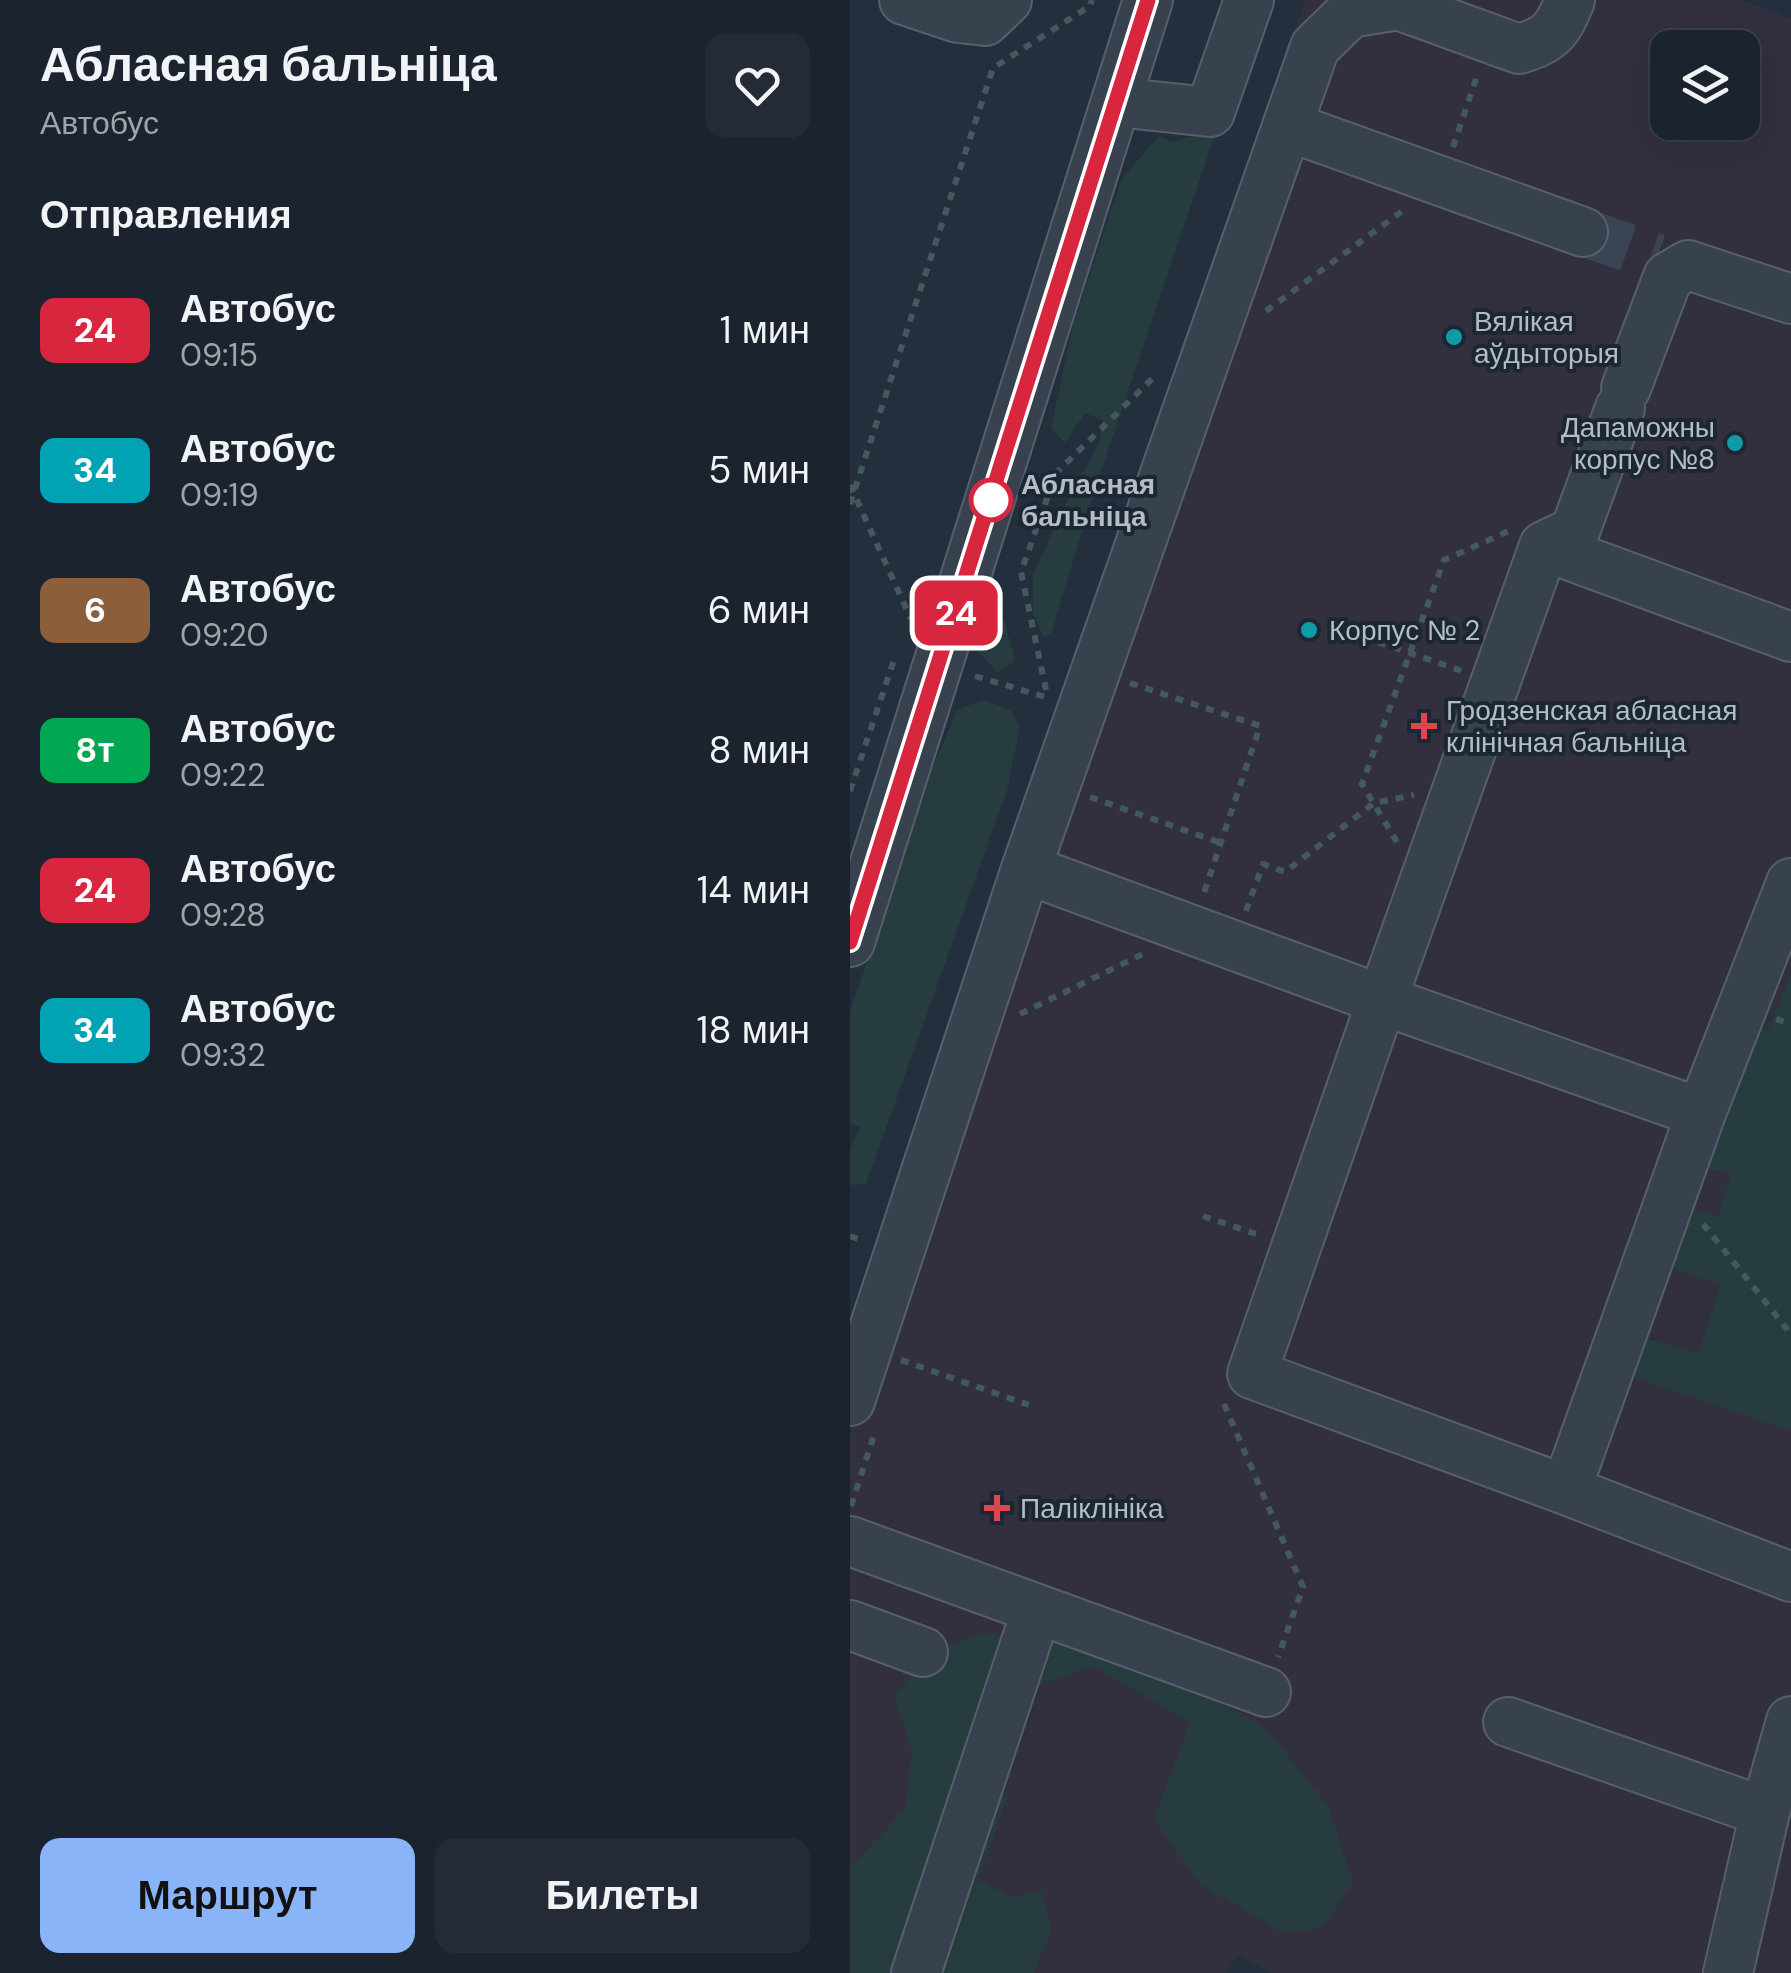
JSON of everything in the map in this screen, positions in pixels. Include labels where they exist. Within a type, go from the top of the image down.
[{"type":"street","points":[[904,0],[958,18],[985,21],[1006,0]]},
{"type":"street","points":[[850,942],[1148,0]]},
{"type":"street","points":[[1116,102],[1210,112],[1249,0]]},
{"type":"street","points":[[850,1401],[1026,869],[1316,47],[1350,13],[1398,5],[1519,49],[1540,43],[1560,26],[1570,0]]},
{"type":"street","points":[[1287,126],[1583,232]]},
{"type":"street","points":[[1528,546],[1575,531],[1672,262],[1791,299]]},
{"type":"street","points":[[1528,546],[1791,637]]},
{"type":"street","points":[[1528,546],[1496,683],[1252,1374],[1791,1577]]},
{"type":"street","points":[[1026,869],[1700,1114]]},
{"type":"street","points":[[1566,1490],[1700,1114],[1791,884]]},
{"type":"street","points":[[850,1541],[1266,1692]]},
{"type":"street","points":[[916,1973],[1037,1609]]},
{"type":"street","points":[[850,1625],[924,1652]]},
{"type":"street","points":[[1728,1973],[1764,1812],[1791,1721]]},
{"type":"street","points":[[1508,1722],[1764,1812]]},
{"type":"path","points":[[850,504],[993,68],[1090,6],[1092,0]]},
{"type":"path","points":[[1454,144],[1481,65]]},
{"type":"path","points":[[1048,698],[1020,572],[1056,473],[1162,369]]},
{"type":"path","points":[[1424,886],[1362,784],[1444,560],[1518,527],[1528,546]]},
{"type":"path","points":[[1378,642],[1496,683]]},
{"type":"path","points":[[1115,678],[1260,726],[1220,843],[1212,938]]},
{"type":"path","points":[[1075,792],[1220,843]]},
{"type":"path","points":[[1014,1017],[1212,938],[1264,864],[1285,872],[1374,803],[1419,794]]},
{"type":"path","points":[[1674,1188],[1791,1334]]},
{"type":"path","points":[[1203,1216],[1296,1248]]},
{"type":"path","points":[[850,1236],[862,1240]]},
{"type":"path","points":[[886,1355],[1029,1404]]},
{"type":"shaded area","name":"Гродзенская абласная клінічная бальніца","points":[[1305,0],[1741,0],[1791,19],[1791,1973],[1272,1973],[1238,1955],[1226,1973],[850,1973],[850,1329]]},
{"type":"green space","points":[[1217,128],[1090,504],[1051,634],[1043,637],[1033,614],[1033,574],[1100,441],[1102,420],[1085,413],[1065,443],[1051,428],[1073,325],[1122,178],[1159,136],[1174,142]]},
{"type":"green space","points":[[991,606],[1005,622],[1015,661],[997,672],[971,644]]},
{"type":"green space","points":[[984,700],[1012,711],[1020,727],[1007,790],[866,1184],[850,1185],[850,1149],[860,1126],[850,1124],[850,1011],[912,815],[958,709]]},
{"type":"green space","points":[[1791,974],[1791,1431],[1620,1373],[1633,1335],[1698,1353],[1721,1285],[1658,1263],[1680,1205],[1719,1216],[1731,1173],[1709,1169],[1713,1155],[1705,1150],[1748,1023],[1769,1029]]},
{"type":"green space","points":[[984,1633],[1123,1649],[1266,1728],[1328,1806],[1353,1882],[1322,1928],[1283,1932],[1199,1884],[1154,1819],[1190,1722],[1092,1666],[978,1709],[1006,1800],[978,1880],[1012,1897],[1041,1890],[1052,1928],[1034,1973],[850,1973],[850,1868],[905,1809],[912,1751],[894,1695],[935,1650]]},
{"type":"tunnel","points":[[1583,232],[1657,258]]},
{"type":"bus line","name":"24","points":[[850,942],[1148,0]]},
{"type":"place","name":"Вялікая аўдыторыя","points":[[1454,337]]},
{"type":"place","name":"Дапаможны корпус №8","points":[[1735,443]]},
{"type":"place","name":"Абласная бальніца","points":[[991,500]]},
{"type":"place","name":"Корпус № 2","points":[[1309,630]]},
{"type":"place","name":"Гродзенская абласная клінічная бальніца","points":[[1424,726]]},
{"type":"place","name":"Паліклініка","points":[[997,1508]]}]
